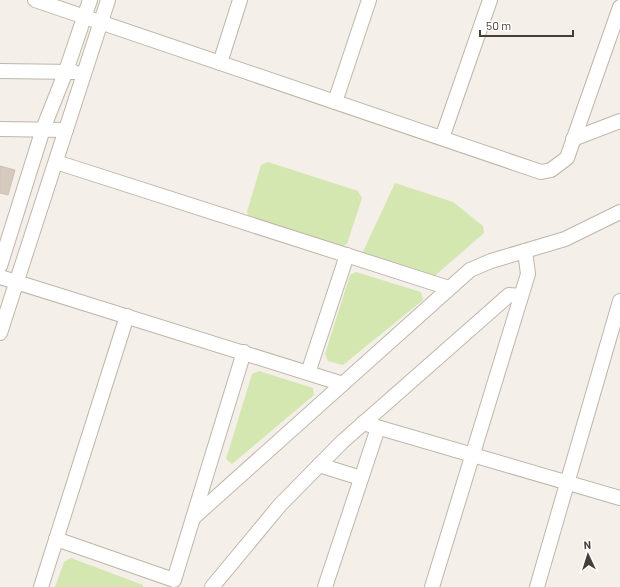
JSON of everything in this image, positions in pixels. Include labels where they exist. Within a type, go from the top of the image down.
[{"type":"street","points":[[35,0],[541,172],[551,170],[567,158],[620,7]]},
{"type":"street","points":[[0,266],[42,130],[66,71],[90,0]]},
{"type":"street","points":[[0,333],[108,0]]},
{"type":"street","points":[[220,63],[240,0]]},
{"type":"street","points":[[335,102],[369,0]]},
{"type":"street","points":[[442,138],[490,0]]},
{"type":"street","points":[[0,71],[66,71],[84,73]]},
{"type":"street","points":[[573,140],[620,121]]},
{"type":"street","points":[[0,129],[66,130]]},
{"type":"street","points":[[56,162],[450,288]]},
{"type":"street","points":[[192,518],[470,270],[491,261],[565,239],[620,212]]},
{"type":"street","points":[[432,587],[528,274],[525,251]]},
{"type":"street","points":[[308,373],[347,255]]},
{"type":"street","points":[[0,277],[343,384]]},
{"type":"street","points":[[212,587],[280,505],[363,423],[509,295],[521,296]]},
{"type":"street","points":[[537,587],[620,301]]},
{"type":"street","points":[[41,587],[127,316]]},
{"type":"street","points":[[56,539],[170,583],[244,352]]},
{"type":"street","points":[[363,423],[620,498]]},
{"type":"street","points":[[325,587],[378,428]]},
{"type":"street","points":[[319,465],[361,478]]},
{"type":"green space","points":[[268,162],[358,191],[362,198],[347,244],[341,247],[250,218],[247,212],[261,165]]},
{"type":"green space","points":[[395,183],[453,202],[483,226],[484,233],[431,279],[361,256]]},
{"type":"green space","points":[[356,272],[421,292],[423,300],[343,365],[328,361],[325,354],[350,275]]},
{"type":"green space","points":[[259,371],[313,388],[314,395],[232,464],[226,459],[252,374]]},
{"type":"green space","points":[[71,558],[143,585],[143,587],[55,587],[64,562]]},
{"type":"building","points":[[0,166],[15,170],[8,195],[0,193]]}]
